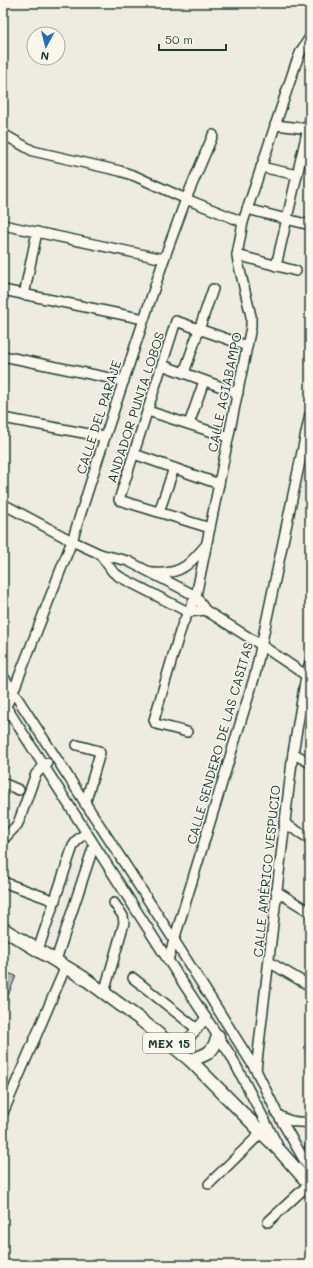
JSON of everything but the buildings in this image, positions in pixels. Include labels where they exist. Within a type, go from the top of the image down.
[{"type":"main road","name":"MEX 15","points":[[3,929],[61,964],[104,993],[190,1060],[262,1132],[309,1185]]},
{"type":"main road","points":[[190,1060],[210,1052],[214,1048],[218,1036]]},
{"type":"street","name":"CALLE AGIABAMPO","points":[[187,732],[156,724],[154,720],[179,635],[196,596],[248,346],[251,316],[237,255],[243,222],[294,66],[301,51],[310,38]]},
{"type":"street","points":[[276,266],[309,129],[310,119]]},
{"type":"street","points":[[275,125],[309,129]]},
{"type":"street","points":[[3,134],[33,151],[120,171],[135,176],[243,222]]},
{"type":"street","name":"CALLE DEL PARAJE","points":[[4,707],[13,692],[72,541],[164,259],[186,199],[213,135]]},
{"type":"street","points":[[261,167],[297,175]]},
{"type":"street","points":[[247,209],[310,225]]},
{"type":"street","points":[[3,225],[164,259]]},
{"type":"street","points":[[24,294],[37,232]]},
{"type":"street","points":[[237,255],[296,271]]},
{"type":"street","points":[[184,373],[213,289]]},
{"type":"street","points":[[3,290],[144,319]]},
{"type":"street","name":"ANDADOR PUNTA LOBOS","points":[[159,512],[119,500],[176,321],[199,329]]},
{"type":"street","points":[[199,329],[248,346]]},
{"type":"street","points":[[3,356],[124,381]]},
{"type":"street","points":[[162,365],[238,393]]},
{"type":"street","points":[[189,424],[204,381]]},
{"type":"street","points":[[148,411],[228,437]]},
{"type":"street","name":"CALLE SENDERO DE LAS CASITAS","points":[[168,960],[255,675],[310,414]]},
{"type":"street","points":[[3,418],[105,438]]},
{"type":"street","points":[[134,454],[219,484]]},
{"type":"street","points":[[174,468],[159,512],[210,528]]},
{"type":"street","points":[[3,504],[72,541],[100,554],[128,561],[196,596],[205,610],[308,677]]},
{"type":"street","points":[[152,573],[172,573],[183,568],[192,562],[206,544]]},
{"type":"street","points":[[100,554],[113,572],[120,577],[188,612],[205,610]]},
{"type":"street","name":"CALLE AMÉRICO VESPUCIO","points":[[256,1070],[293,753],[310,662]]},
{"type":"street","points":[[3,676],[174,940],[256,1070],[277,1114],[310,1170]]},
{"type":"street","points":[[4,707],[13,717],[218,1036],[245,1080],[280,1151]]},
{"type":"street","points":[[77,745],[100,753],[85,804]]},
{"type":"street","points":[[293,753],[310,763]]},
{"type":"street","points":[[3,840],[19,821],[36,774],[55,757]]},
{"type":"street","points":[[3,783],[19,790]]},
{"type":"street","points":[[284,823],[310,839]]},
{"type":"street","points":[[38,950],[75,843],[86,832]]},
{"type":"street","points":[[3,1113],[61,964],[94,845]]},
{"type":"street","points":[[3,882],[55,901]]},
{"type":"street","points":[[276,891],[310,912]]},
{"type":"street","points":[[104,993],[124,923],[123,916],[114,903]]},
{"type":"street","points":[[269,962],[310,986]]},
{"type":"street","points":[[133,978],[196,1029]]},
{"type":"street","points":[[178,1050],[206,1018]]},
{"type":"street","points":[[277,1114],[290,1120],[310,1122]]},
{"type":"street","points":[[209,1184],[262,1132]]},
{"type":"street","points":[[268,1222],[309,1185]]}]
